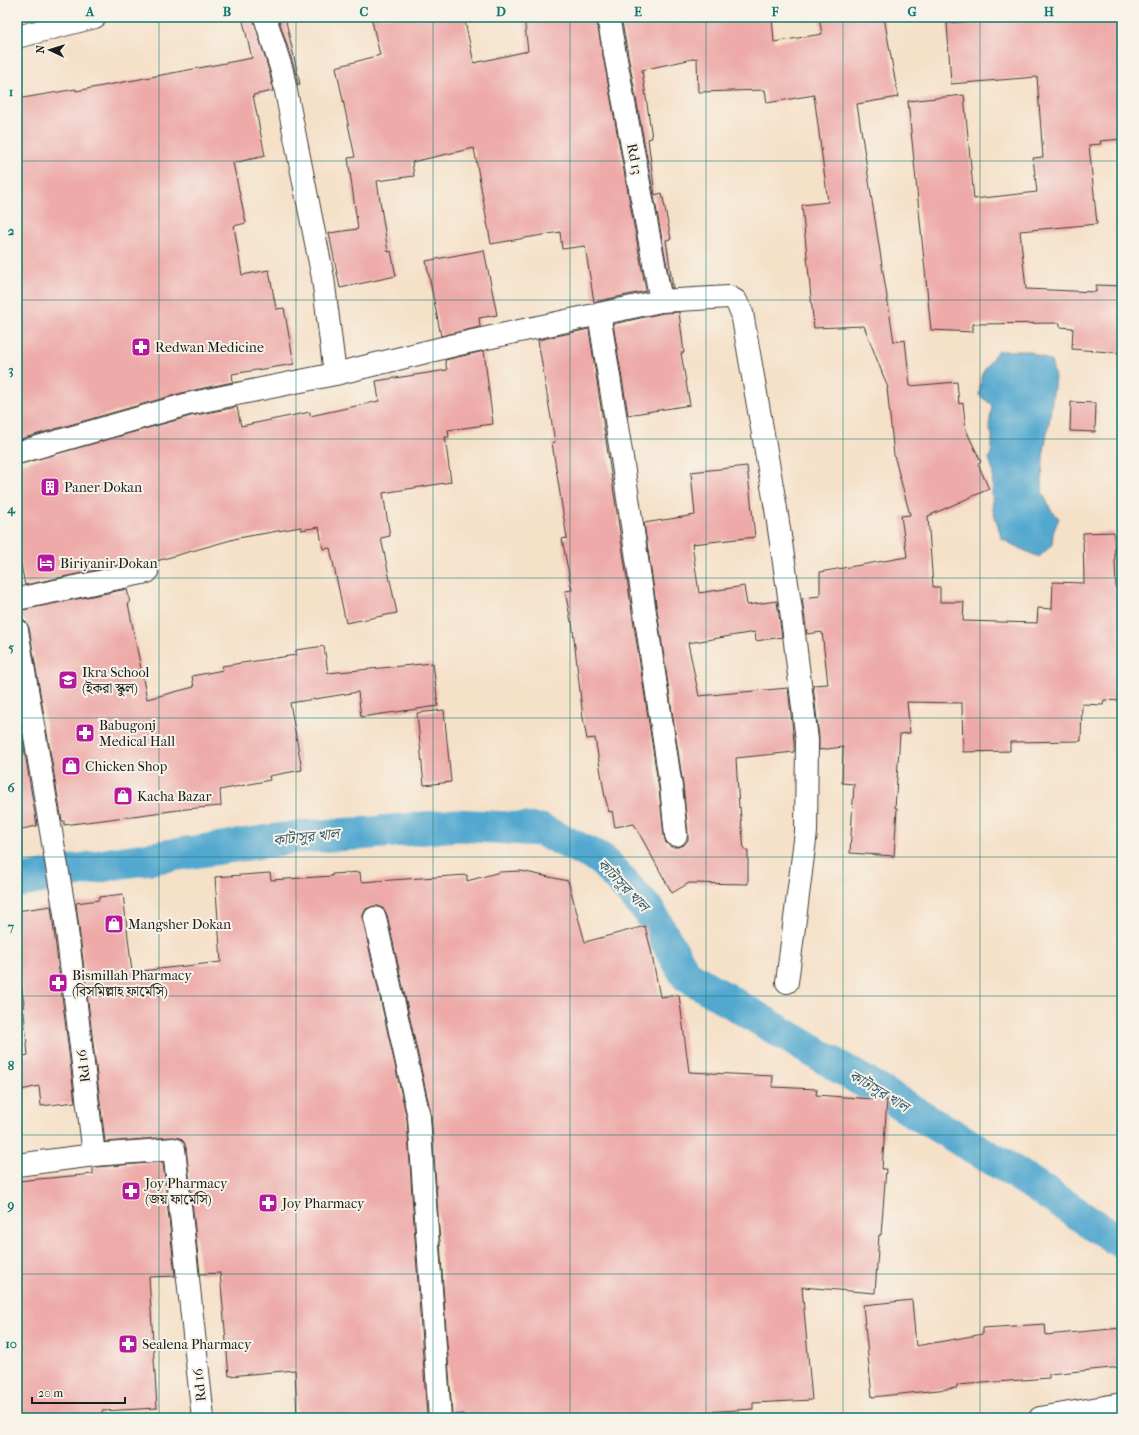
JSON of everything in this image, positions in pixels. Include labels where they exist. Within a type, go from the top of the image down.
[{"type":"street","points":[[17,37],[95,17]]},
{"type":"street","points":[[265,17],[282,71],[323,278],[335,374]]},
{"type":"street","name":"Rd 13","points":[[608,17],[661,301]]},
{"type":"street","points":[[17,453],[188,404],[335,374],[459,344],[661,301],[729,296],[736,301],[742,313],[776,509],[791,610],[807,740],[806,832],[787,982]]},
{"type":"street","points":[[599,314],[671,787],[676,835]]},
{"type":"street","points":[[17,599],[147,572]]},
{"type":"street","name":"Rd 16","points":[[17,630],[65,914],[94,1155],[174,1149],[203,1418]]},
{"type":"street","points":[[375,918],[419,1117],[440,1418]]},
{"type":"street","points":[[17,1165],[94,1155]]},
{"type":"street","points":[[1040,1418],[1122,1404]]},
{"type":"water","points":[[997,351],[1028,351],[1051,361],[1055,378],[1043,456],[1042,492],[1051,510],[1059,518],[1053,533],[1052,545],[1039,557],[1002,539],[993,510],[993,472],[989,458],[992,450],[992,435],[989,427],[992,405],[979,395],[982,374]]},
{"type":"building","points":[[242,17],[253,17],[270,74],[273,91],[253,95],[265,156],[233,163],[246,223],[234,226],[242,275],[269,270],[276,309],[284,308],[294,364],[232,374],[233,382],[185,392],[17,440],[17,99],[76,89],[76,91],[252,58]]},
{"type":"building","points":[[278,17],[285,17],[300,84],[298,85],[294,67]]},
{"type":"building","points":[[371,17],[464,17],[474,63],[528,51],[524,17],[596,17],[646,291],[594,302],[585,246],[562,249],[560,232],[491,244],[474,148],[412,162],[414,176],[377,181],[388,252],[391,251],[396,276],[340,288],[329,233],[358,229],[348,158],[355,157],[336,67],[380,55]]},
{"type":"building","points":[[621,17],[772,17],[774,42],[822,34],[819,17],[884,17],[898,97],[857,104],[894,342],[905,340],[910,386],[957,382],[959,404],[963,403],[966,430],[981,462],[978,464],[989,489],[928,516],[933,587],[940,587],[940,602],[964,602],[963,621],[1037,623],[1038,608],[1052,609],[1053,582],[1084,583],[1083,533],[1114,532],[1116,588],[1121,588],[1119,614],[1122,701],[1104,700],[1103,705],[1082,704],[1081,741],[1010,742],[1010,751],[963,752],[962,703],[907,702],[910,733],[900,734],[895,808],[897,808],[894,856],[850,853],[854,784],[842,783],[843,747],[819,750],[813,685],[828,684],[822,632],[807,634],[802,598],[820,596],[820,572],[907,557],[901,516],[910,515],[894,455],[888,388],[864,326],[814,328],[802,205],[828,202],[814,95],[767,103],[765,90],[698,92],[697,58],[642,70],[652,138],[648,139],[655,195],[662,193],[671,239],[666,240],[673,288],[671,288]]},
{"type":"building","points":[[1024,17],[1122,17],[1122,95],[1119,95],[1122,139],[1100,141],[1101,144],[1089,145],[1097,224],[1020,231],[1026,289],[1096,292],[1096,285],[1122,286],[1122,353],[1072,349],[1073,328],[1060,327],[1060,323],[973,324],[973,332],[931,330],[908,101],[964,95],[974,199],[1037,192],[1033,158],[1043,157],[1037,77],[951,84],[947,23]]},
{"type":"building","points":[[484,250],[497,315],[479,318],[480,327],[441,336],[426,261]]},
{"type":"building","points":[[679,312],[684,353],[681,353],[690,405],[628,415],[613,324],[663,313]]},
{"type":"building","points":[[589,329],[659,789],[664,836],[666,843],[671,847],[684,845],[688,840],[688,834],[683,785],[644,523],[695,515],[691,472],[747,466],[755,537],[692,544],[699,593],[744,586],[747,605],[777,601],[782,637],[756,641],[755,632],[688,643],[699,696],[788,688],[794,752],[736,758],[739,808],[740,807],[744,850],[748,850],[748,884],[689,883],[672,893],[634,824],[615,827],[612,811],[609,812],[605,797],[595,738],[587,739],[583,718],[572,621],[571,622],[565,591],[572,590],[562,539],[567,538],[552,443],[555,442],[538,340]]},
{"type":"building","points":[[484,351],[493,424],[448,430],[449,437],[445,437],[451,482],[383,493],[390,536],[381,538],[397,613],[346,623],[330,548],[323,549],[319,527],[301,530],[301,527],[238,538],[153,562],[144,560],[25,585],[17,544],[17,465],[191,416],[237,407],[241,426],[310,412],[310,416],[379,401],[376,381],[447,370],[445,360]]},
{"type":"building","points":[[1071,402],[1096,403],[1095,432],[1070,431]]},
{"type":"building","points":[[127,589],[130,603],[128,603],[147,699],[194,687],[192,676],[223,670],[222,666],[296,655],[296,650],[324,646],[328,673],[433,663],[438,706],[361,717],[358,692],[290,703],[302,770],[269,776],[270,780],[220,790],[221,806],[186,809],[64,825],[64,821],[62,821],[29,628],[22,618],[17,618],[17,611]]},
{"type":"building","points":[[17,705],[37,826],[17,830]]},
{"type":"building","points":[[444,710],[451,782],[424,785],[417,713]]},
{"type":"building","points":[[521,871],[568,881],[585,942],[645,926],[660,997],[679,995],[689,1072],[773,1076],[772,1087],[817,1089],[816,1095],[887,1100],[882,1169],[886,1169],[875,1293],[802,1287],[812,1400],[753,1403],[753,1409],[657,1415],[658,1418],[464,1418],[464,1414],[452,1415],[431,1114],[387,915],[384,909],[378,906],[373,906],[366,909],[363,915],[363,921],[407,1119],[427,1417],[297,1418],[295,1370],[229,1376],[220,1273],[200,1274],[186,1148],[184,1142],[180,1138],[173,1137],[105,1142],[76,903],[99,900],[99,897],[123,894],[132,972],[221,962],[215,877],[270,873],[271,880],[332,876],[332,874],[360,872],[361,882],[467,875],[467,881],[500,872]]},
{"type":"building","points":[[51,906],[75,1102],[41,1106],[39,1086],[17,1091],[17,1058],[28,1055],[24,1003],[17,950],[17,911]]},
{"type":"building","points":[[163,1162],[175,1276],[149,1277],[157,1408],[102,1411],[102,1418],[17,1418],[17,1181],[93,1174],[93,1168],[95,1167]]},
{"type":"building","points":[[912,1300],[916,1346],[983,1334],[983,1328],[1045,1324],[1046,1335],[1122,1328],[1122,1367],[1049,1374],[1049,1378],[957,1385],[957,1388],[872,1397],[863,1305]]},
{"type":"waterway","name":"কাটাসুর খাল","points":[[17,882],[117,863],[297,837],[372,833],[457,825],[541,830],[601,859],[649,911],[686,975],[1011,1170],[1122,1243]]},
{"type":"place","name":"Redwan Medicine","points":[[141,347]]},
{"type":"place","name":"Paner Dokan","points":[[50,487]]},
{"type":"place","name":"Biriyanir Dokan","points":[[46,563]]},
{"type":"place","name":"Ikra School (ইকরা স্কুল)","points":[[68,680]]},
{"type":"place","name":"Babugonj Medical Hall","points":[[85,733]]},
{"type":"place","name":"Chicken Shop","points":[[71,766]]},
{"type":"place","name":"Kacha Bazar","points":[[123,796]]},
{"type":"place","name":"Mangsher Dokan","points":[[114,924]]},
{"type":"place","name":"Bismillah Pharmacy (বিসমিল্লাহ ফার্মেসি)","points":[[58,983]]},
{"type":"place","name":"Joy Pharmacy (জয় ফার্মেসি)","points":[[131,1191]]},
{"type":"place","name":"Joy Pharmacy","points":[[268,1203]]},
{"type":"place","name":"Sealena Pharmacy","points":[[128,1344]]}]
